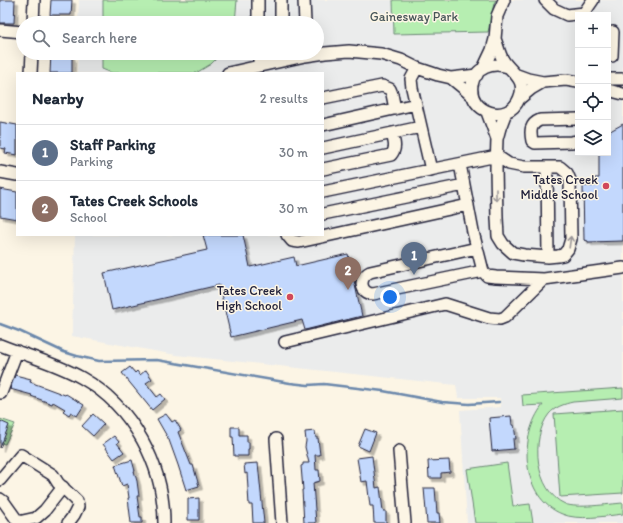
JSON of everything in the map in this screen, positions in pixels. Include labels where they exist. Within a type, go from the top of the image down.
[{"type":"street","points":[[33,16],[34,0]]},
{"type":"street","points":[[258,0],[258,16]]},
{"type":"street","points":[[281,0],[281,16]]},
{"type":"street","points":[[304,0],[304,16]]},
{"type":"street","points":[[473,97],[472,86],[492,50],[495,40],[497,16],[504,0]]},
{"type":"street","points":[[545,0],[554,9],[567,15],[584,12],[594,0]]},
{"type":"street","points":[[0,30],[16,31]]},
{"type":"street","points":[[611,56],[613,32]]},
{"type":"street","points":[[495,40],[500,55],[508,67],[517,75],[543,82],[566,80],[575,82]]},
{"type":"street","points":[[324,53],[349,51],[381,54],[401,60],[417,68],[451,78],[480,72],[489,66],[502,65],[508,67]]},
{"type":"street","points":[[31,72],[32,60]]},
{"type":"street","points":[[260,60],[262,70]]},
{"type":"street","points":[[239,72],[262,70],[277,60]]},
{"type":"street","points":[[417,68],[411,79],[412,88],[431,170]]},
{"type":"street","points":[[451,78],[473,97],[481,108],[493,114],[500,114],[512,109],[519,99],[521,91],[517,75]]},
{"type":"street","points":[[611,79],[623,79]]},
{"type":"street","points":[[519,99],[531,89],[543,82]]},
{"type":"street","points":[[324,98],[382,86],[390,89],[395,109]]},
{"type":"street","points":[[611,91],[623,94]]},
{"type":"street","points":[[324,125],[416,104]]},
{"type":"street","points":[[487,112],[497,139]]},
{"type":"street","points":[[324,192],[497,156],[509,164],[524,167],[560,167],[567,172],[570,180],[571,239],[568,249],[563,255],[548,257],[513,253],[503,244],[498,236],[497,218],[497,156],[497,139],[506,112]]},
{"type":"street","points":[[575,119],[540,120],[534,122],[531,127],[531,136],[532,141],[535,143],[575,141]]},
{"type":"street","points":[[324,148],[421,127]]},
{"type":"street","points":[[324,169],[391,155],[395,148],[392,133]]},
{"type":"street","points":[[460,164],[482,271],[487,276],[496,278],[544,279],[623,268]]},
{"type":"street","points":[[548,166],[548,257]]},
{"type":"street","points":[[0,172],[16,175]]},
{"type":"street","points":[[324,214],[464,185]]},
{"type":"street","points":[[288,236],[292,241],[299,242],[468,205]]},
{"type":"street","points":[[477,248],[370,272],[365,274],[362,280],[362,285],[368,294],[373,294],[482,271]]},
{"type":"street","points":[[285,342],[445,304],[488,318],[500,319],[506,317],[544,279]]},
{"type":"street","points":[[0,344],[66,370],[82,378],[106,395],[126,416],[146,447],[154,464],[162,496],[164,523]]},
{"type":"street","points":[[0,393],[17,351]]},
{"type":"street","points":[[276,438],[282,523]]},
{"type":"street","points":[[399,451],[405,523]]},
{"type":"street","points":[[0,480],[21,455],[53,475],[58,483],[77,500],[78,507],[68,523]]},
{"type":"street","points":[[0,499],[19,522],[36,518],[45,510],[63,487]]},
{"type":"shaded area","points":[[79,0],[393,0],[394,34],[488,32],[494,3],[496,0],[623,0],[623,523],[467,523],[460,410],[501,407],[500,398],[458,398],[456,385],[176,355],[72,336],[75,236],[324,236],[324,72],[77,72],[78,60],[324,60],[324,16],[78,16]]},
{"type":"green space","points":[[103,0],[237,0],[236,16],[103,16]]},
{"type":"green space","name":"Gainesway Park","points":[[393,0],[496,0],[494,3],[488,32],[394,34]]},
{"type":"green space","points":[[102,60],[215,60],[198,72],[110,72],[102,69]]},
{"type":"green space","points":[[623,388],[623,398],[573,402],[560,406],[549,414],[543,424],[539,436],[539,463],[547,488],[555,497],[565,504],[577,506],[623,503],[623,514],[584,518],[562,514],[548,506],[538,495],[531,481],[527,449],[535,418],[543,405],[523,406],[522,395]]},
{"type":"green space","points":[[623,409],[623,493],[560,497],[554,414]]},
{"type":"green space","points":[[0,419],[15,424],[5,444],[0,443]]},
{"type":"green space","points":[[507,463],[513,506],[530,504],[533,523],[475,523],[467,469]]},
{"type":"building","points":[[0,0],[15,0],[14,23],[0,23]]},
{"type":"building","points":[[51,0],[72,0],[71,15],[50,15]]},
{"type":"building","points":[[51,60],[72,60],[72,72],[50,72]]},
{"type":"building","points":[[0,122],[16,125],[16,155],[5,153],[6,149],[0,148]]},
{"type":"building","name":"Tates Creek Middle School","points":[[623,124],[623,241],[588,242],[584,240],[583,186],[595,186],[595,178],[599,178],[599,156],[611,156],[612,130]]},
{"type":"building","points":[[0,189],[16,192],[16,219],[0,216]]},
{"type":"building","name":"Tates Creek High School","points":[[203,236],[243,236],[250,267],[294,257],[296,266],[348,254],[362,316],[305,330],[302,320],[231,337],[219,285],[112,310],[104,273],[207,250]]},
{"type":"building","points":[[130,367],[135,373],[137,371],[140,375],[146,370],[152,379],[146,383],[157,397],[161,394],[165,399],[152,410],[122,373]]},
{"type":"building","points":[[15,375],[31,379],[30,382],[65,395],[66,394],[84,405],[77,416],[71,412],[69,415],[63,411],[65,409],[53,402],[52,404],[31,396],[32,395],[10,389]]},
{"type":"building","points":[[93,414],[104,424],[93,436],[82,426]]},
{"type":"building","points":[[166,414],[172,422],[175,420],[181,430],[178,432],[191,465],[193,465],[199,486],[186,490],[169,440],[157,419]]},
{"type":"building","points":[[511,416],[516,439],[513,439],[514,449],[492,451],[489,418]]},
{"type":"building","points":[[0,421],[9,425],[0,448]]},
{"type":"building","points":[[231,427],[239,427],[239,435],[247,435],[247,442],[249,442],[248,456],[234,456]]},
{"type":"building","points":[[365,429],[376,433],[369,451],[358,446]]},
{"type":"building","points":[[315,431],[316,438],[318,438],[320,455],[315,455],[316,470],[319,470],[320,481],[313,483],[316,523],[304,523],[301,466],[303,463],[309,463],[305,447],[305,432]]},
{"type":"building","points":[[114,436],[124,452],[114,459],[103,444]]},
{"type":"building","points":[[372,456],[376,488],[380,487],[383,511],[386,511],[386,523],[374,523],[373,506],[370,506],[367,481],[361,482],[357,458]]},
{"type":"building","points":[[132,460],[137,481],[139,496],[137,496],[142,523],[131,523],[127,484],[122,486],[115,465]]},
{"type":"building","points":[[449,460],[450,472],[441,473],[441,478],[429,478],[428,461]]},
{"type":"building","points":[[258,463],[264,523],[253,523],[252,505],[249,505],[247,473],[245,474],[244,464]]},
{"type":"building","points":[[424,488],[435,488],[437,513],[439,513],[440,523],[427,523]]},
{"type":"building","points":[[199,498],[199,520],[188,520],[188,499]]},
{"type":"waterway","points":[[0,324],[19,331],[64,352],[99,361],[157,360],[290,383],[308,385],[324,384],[383,391],[442,402],[469,404],[499,402]]},
{"type":"place","name":"Tates Creek Middle School","points":[[606,186]]},
{"type":"place","name":"Staff Parking","points":[[414,275]]},
{"type":"place","name":"Tates Creek Schools","points":[[348,290]]},
{"type":"place","name":"Tates Creek High School","points":[[290,297]]}]
